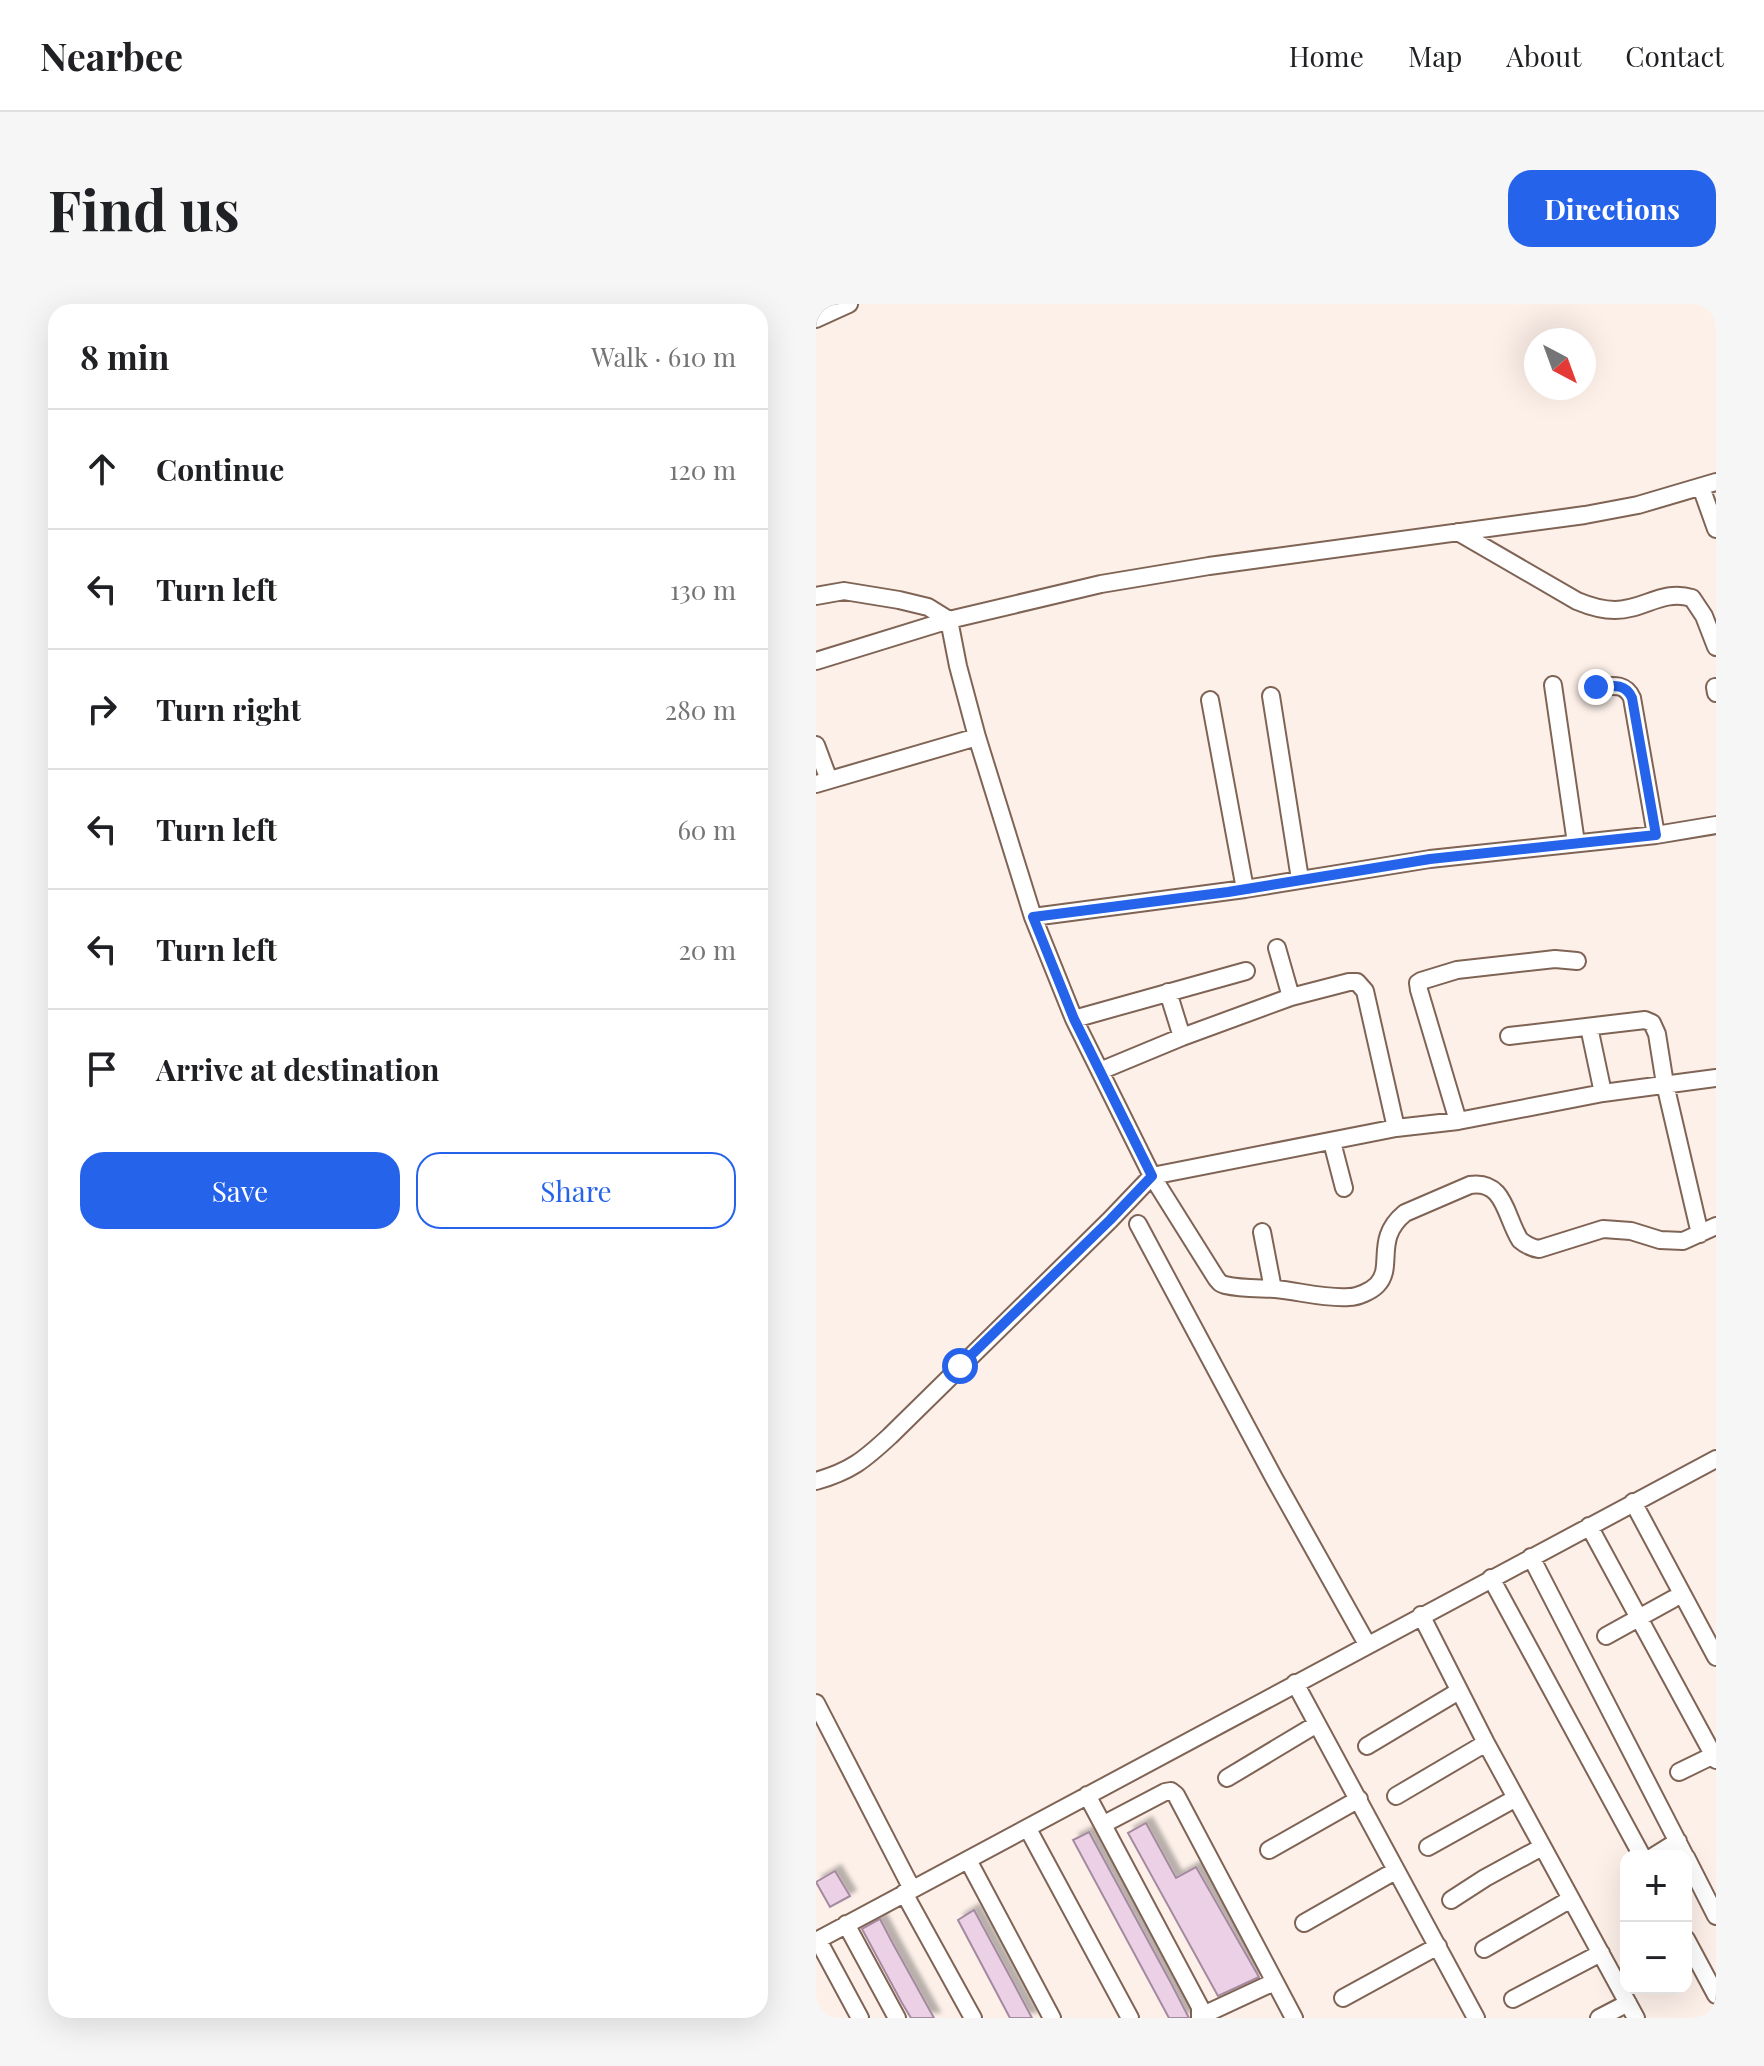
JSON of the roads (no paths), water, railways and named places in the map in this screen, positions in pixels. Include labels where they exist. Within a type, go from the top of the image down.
[{"type":"street","points":[[816,319],[849,304]]},
{"type":"street","points":[[816,661],[949,620],[1101,584],[1209,566],[1585,515],[1638,505],[1708,485],[1716,529]]},
{"type":"street","points":[[1458,532],[1577,601],[1596,608],[1614,611],[1627,609],[1672,595],[1692,598],[1704,616],[1716,647]]},
{"type":"street","points":[[816,596],[844,591],[862,593],[928,607],[949,620],[977,737],[1036,927],[1074,1019],[1152,1176],[1221,1284],[1353,1297],[1374,1287],[1383,1275],[1386,1239],[1396,1220],[1405,1213],[1478,1184],[1489,1186],[1499,1194],[1520,1240],[1533,1248],[1539,1249],[1603,1229],[1631,1231],[1673,1242],[1683,1241],[1716,1226]]},
{"type":"street","points":[[1553,685],[1576,843]]},
{"type":"street","points":[[1596,687],[1620,686],[1629,691],[1632,698],[1656,835]]},
{"type":"street","points":[[1271,696],[1300,879]]},
{"type":"street","points":[[1210,700],[1245,889]]},
{"type":"street","points":[[816,745],[822,782],[977,737]]},
{"type":"street","points":[[1036,927],[1300,879],[1430,859],[1656,835],[1716,825]]},
{"type":"street","points":[[1277,948],[1291,997]]},
{"type":"street","points":[[1458,1121],[1418,983],[1457,970],[1541,960],[1577,961]]},
{"type":"street","points":[[1074,1019],[1246,971]]},
{"type":"street","points":[[1100,1071],[1291,997],[1357,982],[1363,987],[1396,1128]]},
{"type":"street","points":[[1168,992],[1182,1037]]},
{"type":"street","points":[[1509,1036],[1649,1020],[1657,1034],[1665,1084],[1700,1234]]},
{"type":"street","points":[[1589,1027],[1603,1093]]},
{"type":"street","points":[[816,1481],[849,1470],[890,1436],[1152,1176],[1396,1128],[1458,1121],[1603,1093],[1716,1078]]},
{"type":"street","points":[[1332,1142],[1344,1188]]},
{"type":"street","points":[[1138,1224],[1367,1644]]},
{"type":"street","points":[[1262,1232],[1273,1289]]},
{"type":"street","points":[[860,2018],[817,1940],[1716,1459]]},
{"type":"street","points":[[1633,1502],[1716,1657]]},
{"type":"street","points":[[1589,1526],[1715,1756],[1679,1772]]},
{"type":"street","points":[[1531,1557],[1682,1850]]},
{"type":"street","points":[[1491,1578],[1639,1850]]},
{"type":"street","points":[[1606,1636],[1673,1599]]},
{"type":"street","points":[[1421,1615],[1486,1743],[1632,2010],[1599,2018]]},
{"type":"street","points":[[1295,1683],[1475,2018]]},
{"type":"street","points":[[1367,1746],[1459,1691]]},
{"type":"street","points":[[816,1703],[973,2018]]},
{"type":"street","points":[[1227,1778],[1317,1724]]},
{"type":"street","points":[[1396,1796],[1486,1743]]},
{"type":"street","points":[[1104,1824],[1165,1792],[1173,1792],[1294,2018]]},
{"type":"street","points":[[1087,1795],[1200,2007],[1201,2017],[1274,1982]]},
{"type":"street","points":[[1428,1847],[1516,1798]]},
{"type":"street","points":[[1269,1850],[1359,1799]]},
{"type":"street","points":[[1028,1829],[1130,2018]]},
{"type":"street","points":[[1451,1900],[1542,1847]]},
{"type":"street","points":[[968,1860],[1052,2018]]},
{"type":"street","points":[[1692,1869],[1716,1916]]},
{"type":"street","points":[[1304,1923],[1395,1871]]},
{"type":"street","points":[[1484,1949],[1571,1899]]},
{"type":"street","points":[[846,1924],[897,2018]]},
{"type":"street","points":[[1343,1998],[1438,1946]]},
{"type":"street","points":[[1692,1950],[1716,1995]]},
{"type":"street","points":[[1513,1999],[1601,1953]]}]
